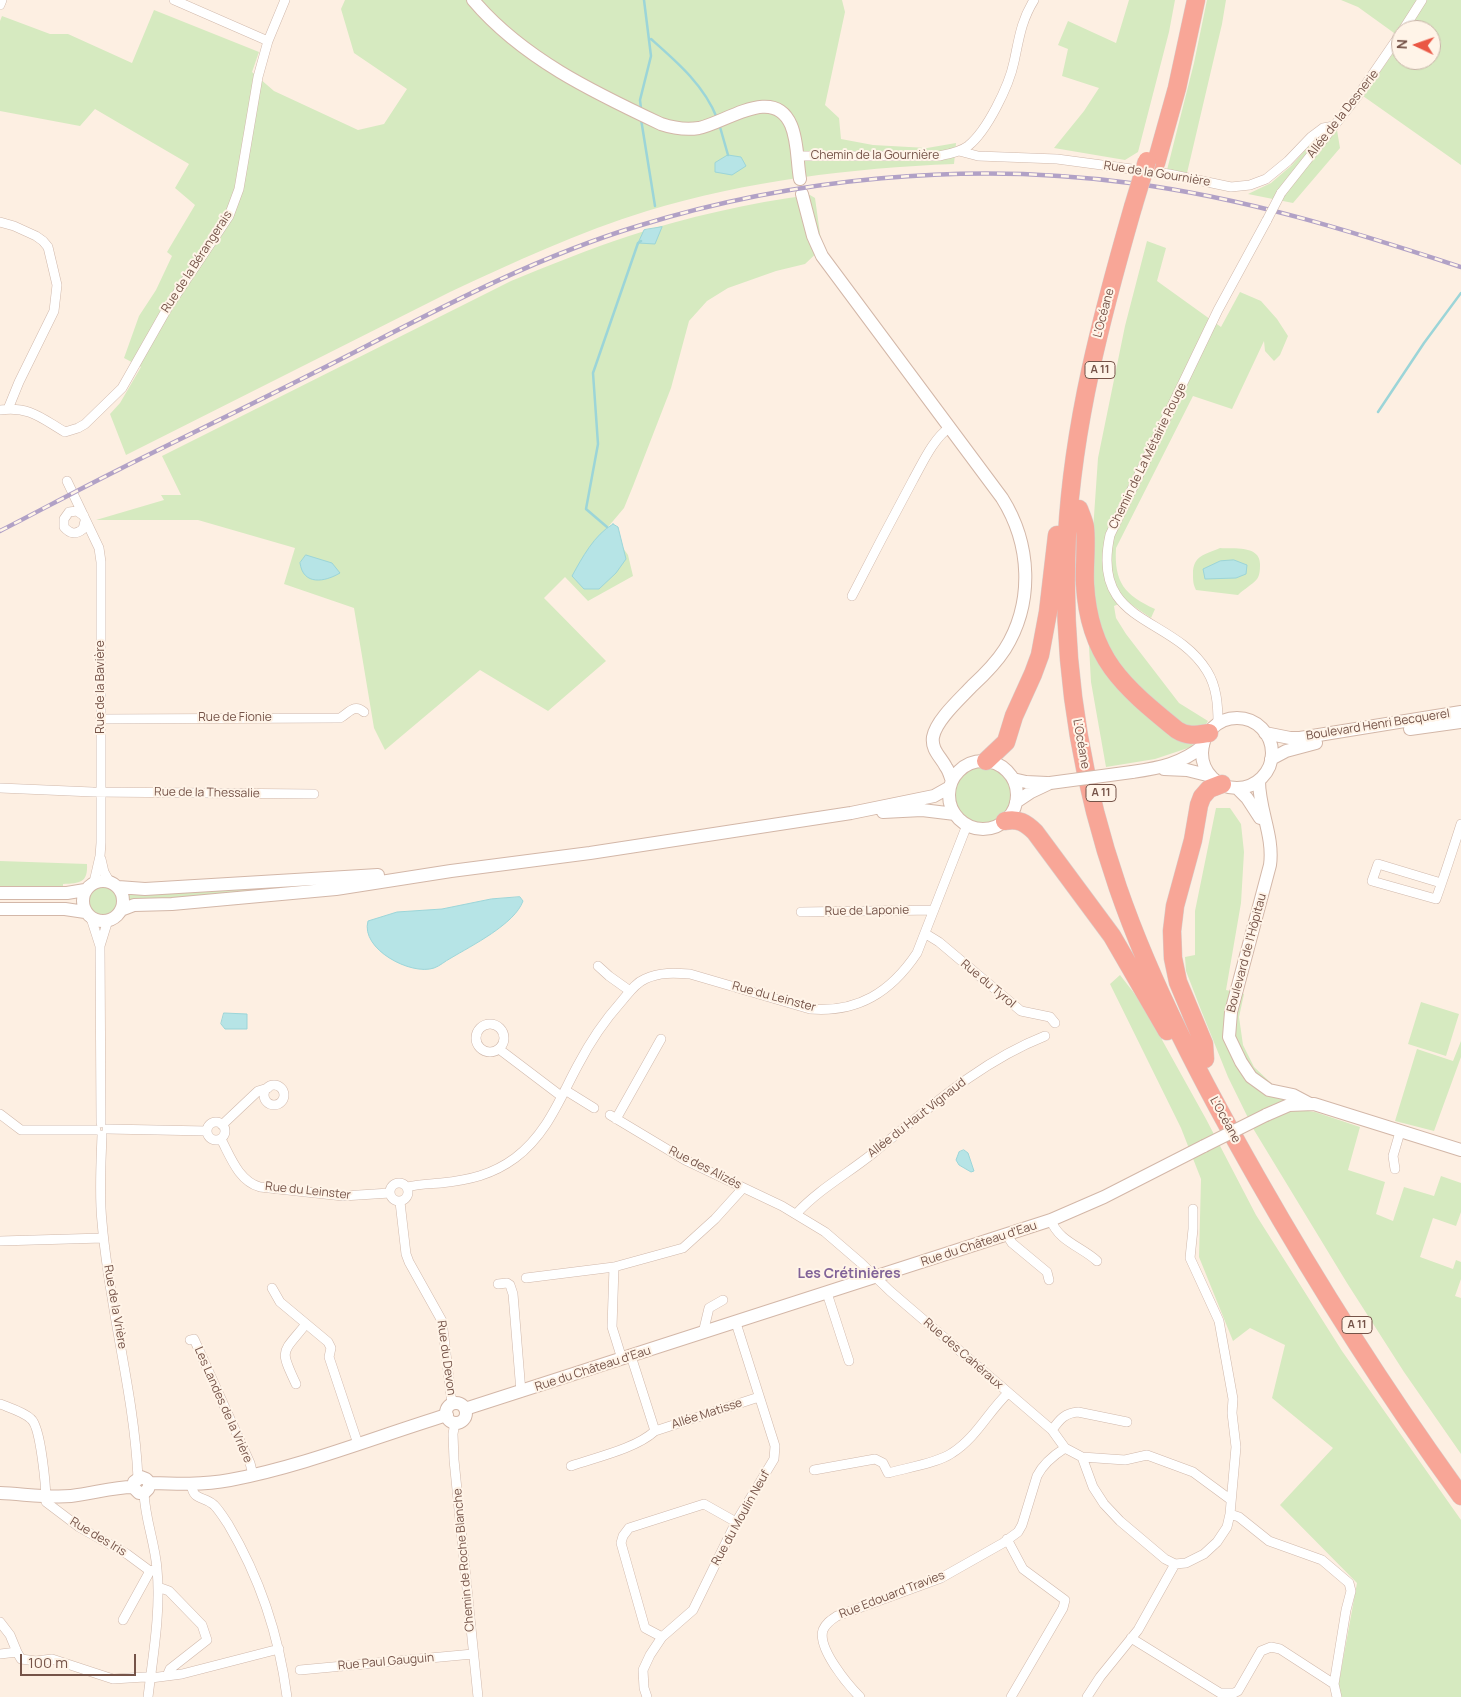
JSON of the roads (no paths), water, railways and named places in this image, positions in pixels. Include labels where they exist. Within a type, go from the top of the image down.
[{"type":"highway","name":"L’Océane","points":[[1152,162],[1186,0]]},
{"type":"highway","name":"L’Océane","points":[[1196,0],[1179,79],[1096,341],[1077,439],[1067,538],[1067,611],[1073,695],[1084,765],[1103,840],[1128,917],[1165,1003],[1218,1108],[1267,1195],[1332,1303],[1399,1407],[1461,1496]]},
{"type":"highway","name":"L’Océane","points":[[1138,208],[1100,368],[1086,444],[1079,509],[1076,585],[1080,662],[1088,729],[1104,807],[1138,913],[1172,993],[1205,1060],[1267,1175],[1319,1263],[1370,1344],[1461,1478]]},
{"type":"highway","points":[[986,761],[1006,742],[1014,716],[1040,655],[1048,612],[1068,455],[1077,439]]},
{"type":"highway","points":[[1079,509],[1085,526],[1085,583],[1089,620],[1105,660],[1125,686],[1177,730],[1185,735],[1193,736],[1210,734]]},
{"type":"highway","points":[[1205,1060],[1204,1044],[1184,1000],[1175,968],[1172,931],[1175,906],[1192,840],[1198,805],[1209,789],[1223,783]]},
{"type":"highway","points":[[1005,821],[1017,820],[1030,827],[1086,900],[1122,952],[1210,1105],[1218,1108]]},
{"type":"street","points":[[0,5],[2,0]]},
{"type":"street","points":[[174,0],[268,41]]},
{"type":"street","name":"Rue de la Bérangerais","points":[[4,409],[28,411],[45,418],[65,432],[85,424],[122,388],[168,307],[229,216],[239,190],[258,77],[268,41],[284,0]]},
{"type":"street","points":[[473,0],[493,22],[530,53],[571,78],[672,128],[689,129],[707,126],[758,107],[774,107],[782,112],[791,123],[795,136],[800,179]]},
{"type":"street","name":"Chemin de la Gournière","points":[[797,156],[930,157],[959,151],[968,146],[977,137],[1002,96],[1014,63],[1022,22],[1034,0]]},
{"type":"street","name":"Allée de la Desnerie","points":[[1410,20],[1422,0]]},
{"type":"street","name":"Allée de la Desnerie","points":[[1267,220],[1281,193],[1363,89],[1391,48]]},
{"type":"street","name":"Rue de la Gournière","points":[[959,151],[978,156],[1057,159],[1169,174],[1230,187],[1250,185],[1266,179],[1288,161],[1311,137],[1323,128],[1334,126]]},
{"type":"street","points":[[0,909],[65,908],[102,921],[113,918],[121,910],[134,905],[172,904],[336,889],[451,871],[590,853],[850,813],[934,796],[951,784],[957,773],[966,766],[986,761],[1004,769],[1013,779],[1016,790],[1016,802],[1012,813],[1005,821],[995,827],[983,829],[967,825],[955,814],[950,799],[951,784],[947,768],[937,754],[933,744],[933,735],[948,712],[1004,650],[1020,617],[1026,579],[1017,527],[1010,512],[950,427],[822,256],[813,236],[802,194]]},
{"type":"street","name":"Chemin de La Métairie Rouge","points":[[1210,734],[1217,700],[1208,672],[1187,648],[1174,638],[1141,619],[1123,604],[1117,597],[1109,580],[1106,555],[1110,535],[1218,310],[1267,220]]},
{"type":"street","points":[[0,222],[14,226],[43,241],[48,247],[57,285],[54,311],[4,409]]},
{"type":"street","points":[[852,596],[890,522],[932,448],[943,432],[950,427]]},
{"type":"street","name":"Rue de la Bavière","points":[[68,484],[99,548],[101,562],[100,856],[104,872],[113,884]]},
{"type":"street","name":"Rue de Fionie","points":[[100,719],[340,718],[354,708],[360,708],[364,712]]},
{"type":"street","name":"Boulevard Henri Becquerel","points":[[1265,734],[1300,738],[1461,712]]},
{"type":"street","points":[[1013,779],[1050,784],[1155,768],[1182,761],[1210,734],[1233,719],[1245,719],[1256,724],[1265,734],[1270,744],[1271,759],[1269,767],[1259,781],[1249,786],[1223,783],[1188,770],[1155,768]]},
{"type":"street","name":"Boulevard Henri Becquerel","points":[[1271,759],[1286,751],[1307,745],[1461,722]]},
{"type":"street","points":[[940,723],[938,738],[941,747],[953,761],[966,766]]},
{"type":"street","points":[[1210,734],[1204,762],[1223,783]]},
{"type":"street","name":"Boulevard de l'Hôpitau","points":[[1259,781],[1259,798],[1269,833],[1272,852],[1231,1012],[1229,1037],[1241,1062],[1251,1077],[1275,1091],[1298,1097],[1310,1104],[1461,1150]]},
{"type":"street","name":"Boulevard de l'Hôpitau","points":[[1223,783],[1253,805],[1269,833]]},
{"type":"street","points":[[1016,802],[1031,792],[1050,784]]},
{"type":"street","name":"Rue de la Thessalie","points":[[0,788],[100,792],[314,794]]},
{"type":"street","points":[[850,813],[922,810],[955,814]]},
{"type":"street","points":[[1442,883],[1378,864],[1372,880],[1436,899],[1456,854],[1461,824]]},
{"type":"street","name":"Rue du Leinster","points":[[408,1188],[416,1185],[466,1180],[494,1171],[529,1146],[550,1119],[594,1037],[612,1012],[639,982],[654,976],[670,973],[690,974],[810,1009],[823,1010],[842,1009],[869,999],[894,982],[917,953],[967,825]]},
{"type":"street","name":"Rue de la Bavière","points":[[89,886],[100,856]]},
{"type":"street","points":[[0,893],[65,893],[99,881],[146,889],[451,871]]},
{"type":"street","points":[[113,884],[122,895],[121,910]]},
{"type":"street","points":[[88,915],[82,900],[89,886]]},
{"type":"street","name":"Rue de Laponie","points":[[801,912],[934,910]]},
{"type":"street","name":"Rue de la Vrière","points":[[88,915],[100,946]]},
{"type":"street","name":"Rue de la Vrière","points":[[108,920],[100,946],[101,1219],[127,1376],[141,1485],[158,1588],[148,1697]]},
{"type":"street","name":"Rue du Tyrol","points":[[926,934],[1021,1011],[1050,1017],[1055,1023]]},
{"type":"street","points":[[598,966],[630,991]]},
{"type":"street","name":"Allée du Haut Vignaud","points":[[797,1213],[808,1201],[970,1076],[1001,1057],[1045,1036]]},
{"type":"street","name":"Rue des Alizés","points":[[661,1039],[613,1117],[684,1160],[797,1213],[837,1242],[875,1278]]},
{"type":"street","points":[[499,1049],[563,1093],[594,1108]]},
{"type":"street","points":[[222,1125],[250,1098],[258,1091],[273,1085],[279,1086],[284,1091],[284,1098],[280,1103],[274,1104],[266,1099],[250,1098]]},
{"type":"street","points":[[266,1099],[265,1093],[268,1088]]},
{"type":"street","name":"Boulevard de l'Hôpitau","points":[[1275,1091],[1282,1108],[1310,1104]]},
{"type":"street","name":"Rue du Château d'Eau","points":[[451,1414],[464,1418],[465,1410],[1051,1220],[1104,1197],[1282,1108]]},
{"type":"street","points":[[0,1114],[21,1130],[207,1131]]},
{"type":"street","points":[[214,1122],[222,1125],[225,1132],[221,1139],[212,1140],[208,1136],[207,1131],[209,1125],[214,1122]]},
{"type":"street","points":[[1395,1169],[1393,1156],[1400,1132]]},
{"type":"street","name":"Rue du Leinster","points":[[221,1139],[242,1177],[250,1184],[260,1187],[343,1196],[390,1193]]},
{"type":"street","points":[[398,1183],[408,1188],[408,1197],[400,1202],[392,1198],[391,1188],[398,1183]]},
{"type":"street","points":[[526,1278],[614,1267],[683,1248],[743,1188]]},
{"type":"street","name":"Rue du Devon","points":[[400,1202],[406,1254],[442,1321],[451,1414]]},
{"type":"street","points":[[1193,1209],[1190,1258],[1219,1321],[1233,1399],[1232,1413],[1236,1447],[1230,1514],[1226,1527],[1217,1542],[1204,1554],[1186,1563],[1174,1564],[1135,1534],[1104,1504],[1093,1487],[1082,1457],[1125,1460],[1147,1454],[1193,1472],[1231,1500]]},
{"type":"street","points":[[1051,1220],[1055,1229],[1062,1236],[1087,1252],[1096,1261]]},
{"type":"street","points":[[1007,1235],[1012,1243],[1047,1272],[1049,1280]]},
{"type":"street","points":[[0,1241],[103,1238]]},
{"type":"street","name":"Allée Matisse","points":[[614,1267],[612,1327],[655,1431]]},
{"type":"street","name":"Rue des Cahéraux","points":[[875,1278],[1052,1430],[1065,1448],[1082,1457]]},
{"type":"street","points":[[498,1284],[506,1283],[510,1285],[513,1294],[520,1392]]},
{"type":"street","points":[[272,1288],[280,1302],[328,1342],[331,1348],[329,1357],[358,1444]]},
{"type":"street","points":[[828,1293],[849,1361]]},
{"type":"street","points":[[703,1333],[709,1308],[723,1300]]},
{"type":"street","name":"Rue du Moulin Neuf","points":[[647,1697],[644,1688],[643,1670],[650,1655],[662,1637],[693,1610],[736,1522],[776,1453],[736,1323]]},
{"type":"street","points":[[296,1384],[284,1359],[284,1351],[306,1324]]},
{"type":"street","name":"Les Landes de la Vrière","points":[[190,1340],[194,1339],[250,1463],[253,1474]]},
{"type":"street","points":[[814,1470],[875,1459],[883,1462],[888,1473],[951,1454],[974,1434],[1008,1393]]},
{"type":"street","name":"Allée Matisse","points":[[570,1466],[623,1448],[648,1437],[655,1431],[759,1397]]},
{"type":"street","points":[[0,1404],[30,1417],[37,1427],[46,1496]]},
{"type":"street","points":[[1052,1430],[1063,1416],[1078,1412],[1127,1422]]},
{"type":"street","points":[[0,1493],[74,1496],[120,1487],[191,1484],[229,1480],[358,1444],[451,1414]]},
{"type":"street","name":"Chemin de Roche Blanche","points":[[451,1414],[478,1697]]},
{"type":"street","name":"Rue Edouard Travies","points":[[860,1697],[844,1680],[829,1656],[822,1637],[823,1630],[828,1621],[836,1616],[941,1578],[1018,1532],[1040,1469],[1065,1448]]},
{"type":"street","points":[[191,1484],[192,1491],[196,1496],[215,1506],[228,1525],[264,1597],[279,1648],[287,1697]]},
{"type":"street","name":"Rue des Iris","points":[[46,1496],[46,1502],[56,1511],[90,1534],[154,1570]]},
{"type":"street","points":[[662,1637],[645,1628],[621,1543],[623,1536],[629,1528],[704,1504],[736,1522]]},
{"type":"street","points":[[1230,1514],[1239,1517],[1269,1541],[1322,1560],[1349,1584],[1351,1591],[1346,1610],[1334,1684],[1337,1697]]},
{"type":"street","points":[[1007,1540],[1023,1569],[1065,1600],[1063,1608],[1011,1697]]},
{"type":"street","points":[[1087,1697],[1100,1676],[1138,1630],[1174,1564]]},
{"type":"street","points":[[124,1620],[154,1570]]},
{"type":"street","points":[[158,1588],[169,1591],[202,1625],[207,1640],[170,1669],[167,1676]]},
{"type":"street","points":[[0,1622],[10,1635],[16,1652],[21,1659],[36,1661],[52,1659],[109,1678],[150,1678],[182,1674],[279,1648]]},
{"type":"street","points":[[1132,1638],[1220,1693],[1234,1694],[1238,1691],[1261,1651],[1271,1647],[1280,1649],[1334,1684]]},
{"type":"street","points":[[0,1654],[16,1652]]},
{"type":"street","name":"Rue Paul Gauguin","points":[[300,1670],[473,1654]]},
{"type":"water","points":[[728,155],[741,157],[746,166],[732,175],[715,172],[715,163]]},
{"type":"water","points":[[662,227],[655,244],[638,243],[644,230]]},
{"type":"water","points":[[613,524],[618,527],[626,559],[616,573],[599,589],[584,589],[572,576],[594,541]]},
{"type":"water","points":[[306,555],[332,563],[340,573],[322,580],[310,579],[305,576],[300,563]]},
{"type":"water","points":[[1234,560],[1247,565],[1246,574],[1236,578],[1205,579],[1203,569],[1220,561]]},
{"type":"water","points":[[520,897],[523,901],[518,910],[502,926],[434,968],[413,968],[389,958],[372,941],[368,931],[368,921],[397,912],[442,909],[491,899]]},
{"type":"water","points":[[224,1013],[247,1014],[247,1029],[225,1029],[221,1024]]},
{"type":"water","points":[[964,1150],[968,1153],[974,1171],[971,1172],[959,1165],[956,1160],[959,1152]]},
{"type":"waterway","points":[[641,109],[640,100],[651,56],[644,0]]},
{"type":"waterway","points":[[651,39],[689,75],[705,95],[717,118]]},
{"type":"waterway","points":[[641,119],[655,206]]},
{"type":"waterway","points":[[720,127],[728,155]]},
{"type":"waterway","points":[[607,527],[586,509],[598,444],[593,373],[638,243],[641,241]]},
{"type":"waterway","points":[[1378,412],[1424,343],[1461,293]]},
{"type":"railway","points":[[0,531],[418,319],[526,268],[600,238],[638,226],[697,209],[757,196],[881,178],[944,174],[1007,174],[1069,177],[1130,183],[1215,197],[1298,217],[1461,267]]},
{"type":"district","name":"Les Crétinières","points":[[849,1274]]}]
